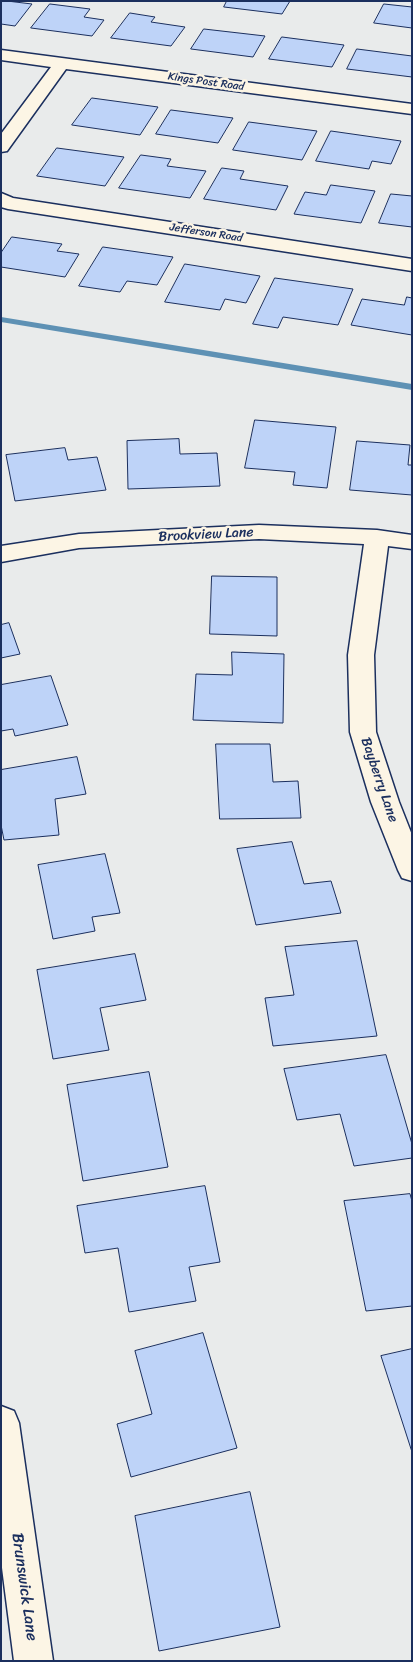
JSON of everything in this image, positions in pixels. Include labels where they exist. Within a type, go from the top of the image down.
[{"type":"street","name":"Kings Post Road","points":[[1,55],[412,110]]},
{"type":"street","points":[[1,146],[62,63]]},
{"type":"street","name":"Jefferson Road","points":[[1,199],[8,203],[412,265]]},
{"type":"street","name":"Brookview Lane","points":[[1,554],[79,541],[250,532],[377,537],[412,542]]},
{"type":"street","name":"Bayberry Lane","points":[[377,537],[362,654],[363,732],[386,802],[412,870]]},
{"type":"street","name":"Brunswick Lane","points":[[1,1423],[34,1661]]},
{"type":"building","points":[[1,1],[32,4],[15,26],[1,24]]},
{"type":"building","points":[[227,1],[290,1],[282,14],[224,7]]},
{"type":"building","points":[[50,4],[90,9],[84,17],[104,20],[92,36],[31,28]]},
{"type":"building","points":[[384,4],[412,7],[412,28],[374,23]]},
{"type":"building","points":[[130,13],[155,17],[151,22],[185,27],[171,46],[111,38]]},
{"type":"building","points":[[204,29],[265,36],[253,57],[191,49]]},
{"type":"building","points":[[282,37],[344,45],[332,67],[269,59]]},
{"type":"building","points":[[357,49],[412,56],[412,77],[347,69]]},
{"type":"building","points":[[92,98],[158,107],[140,135],[72,125]]},
{"type":"building","points":[[171,110],[233,118],[218,143],[156,134]]},
{"type":"building","points":[[249,122],[317,131],[302,160],[233,150]]},
{"type":"building","points":[[331,131],[401,141],[391,164],[372,161],[369,169],[316,161]]},
{"type":"building","points":[[57,148],[124,157],[105,186],[37,176]]},
{"type":"building","points":[[141,155],[171,159],[167,166],[206,171],[190,198],[119,188]]},
{"type":"building","points":[[222,168],[244,171],[240,179],[288,186],[276,210],[204,199]]},
{"type":"building","points":[[331,185],[375,191],[361,223],[294,214],[305,192],[326,195]]},
{"type":"building","points":[[391,194],[412,196],[412,227],[379,223]]},
{"type":"building","points":[[12,237],[62,244],[57,251],[79,254],[65,277],[1,267],[1,253]]},
{"type":"building","points":[[103,247],[173,257],[157,285],[127,281],[120,292],[79,286]]},
{"type":"building","points":[[185,264],[260,276],[246,303],[225,299],[220,310],[165,302]]},
{"type":"building","points":[[275,278],[353,289],[338,325],[283,317],[278,328],[253,324]]},
{"type":"building","points":[[407,297],[412,298],[412,335],[351,325],[362,299],[404,305]]},
{"type":"building","points":[[255,420],[336,427],[327,488],[293,485],[295,472],[245,468]]},
{"type":"building","points":[[179,439],[180,454],[217,453],[220,486],[128,489],[127,441]]},
{"type":"building","points":[[357,441],[410,445],[408,465],[412,465],[412,495],[350,490]]},
{"type":"building","points":[[65,448],[68,460],[97,457],[106,490],[15,501],[6,455]]},
{"type":"building","points":[[212,576],[277,577],[277,636],[210,634]]},
{"type":"building","points":[[9,623],[20,654],[1,658],[1,625]]},
{"type":"building","points":[[232,652],[284,654],[283,723],[193,720],[196,674],[232,675]]},
{"type":"building","points":[[51,676],[68,725],[15,736],[13,729],[1,731],[1,685]]},
{"type":"building","points":[[216,744],[270,744],[273,782],[298,781],[301,818],[220,819]]},
{"type":"building","points":[[77,757],[86,794],[55,799],[59,835],[4,840],[1,825],[1,770]]},
{"type":"building","points":[[292,842],[304,884],[331,881],[341,913],[256,925],[237,849]]},
{"type":"building","points":[[105,854],[120,913],[92,917],[95,931],[53,939],[38,865]]},
{"type":"building","points":[[357,941],[377,1036],[273,1046],[265,998],[294,995],[285,947]]},
{"type":"building","points":[[135,954],[146,1000],[100,1008],[109,1050],[53,1059],[37,970]]},
{"type":"building","points":[[386,1055],[412,1144],[412,1158],[354,1166],[340,1114],[297,1120],[284,1069]]},
{"type":"building","points":[[149,1072],[168,1167],[83,1181],[67,1085]]},
{"type":"building","points":[[205,1186],[220,1262],[189,1267],[196,1301],[129,1312],[118,1248],[85,1253],[77,1206]]},
{"type":"building","points":[[410,1194],[412,1201],[412,1306],[366,1311],[344,1201]]},
{"type":"building","points":[[203,1333],[237,1448],[131,1477],[117,1424],[152,1414],[135,1351]]},
{"type":"building","points":[[412,1349],[412,1452],[381,1356]]},
{"type":"building","points":[[250,1492],[280,1627],[159,1651],[135,1516]]},
{"type":"waterway","points":[[1,319],[412,387]]}]
